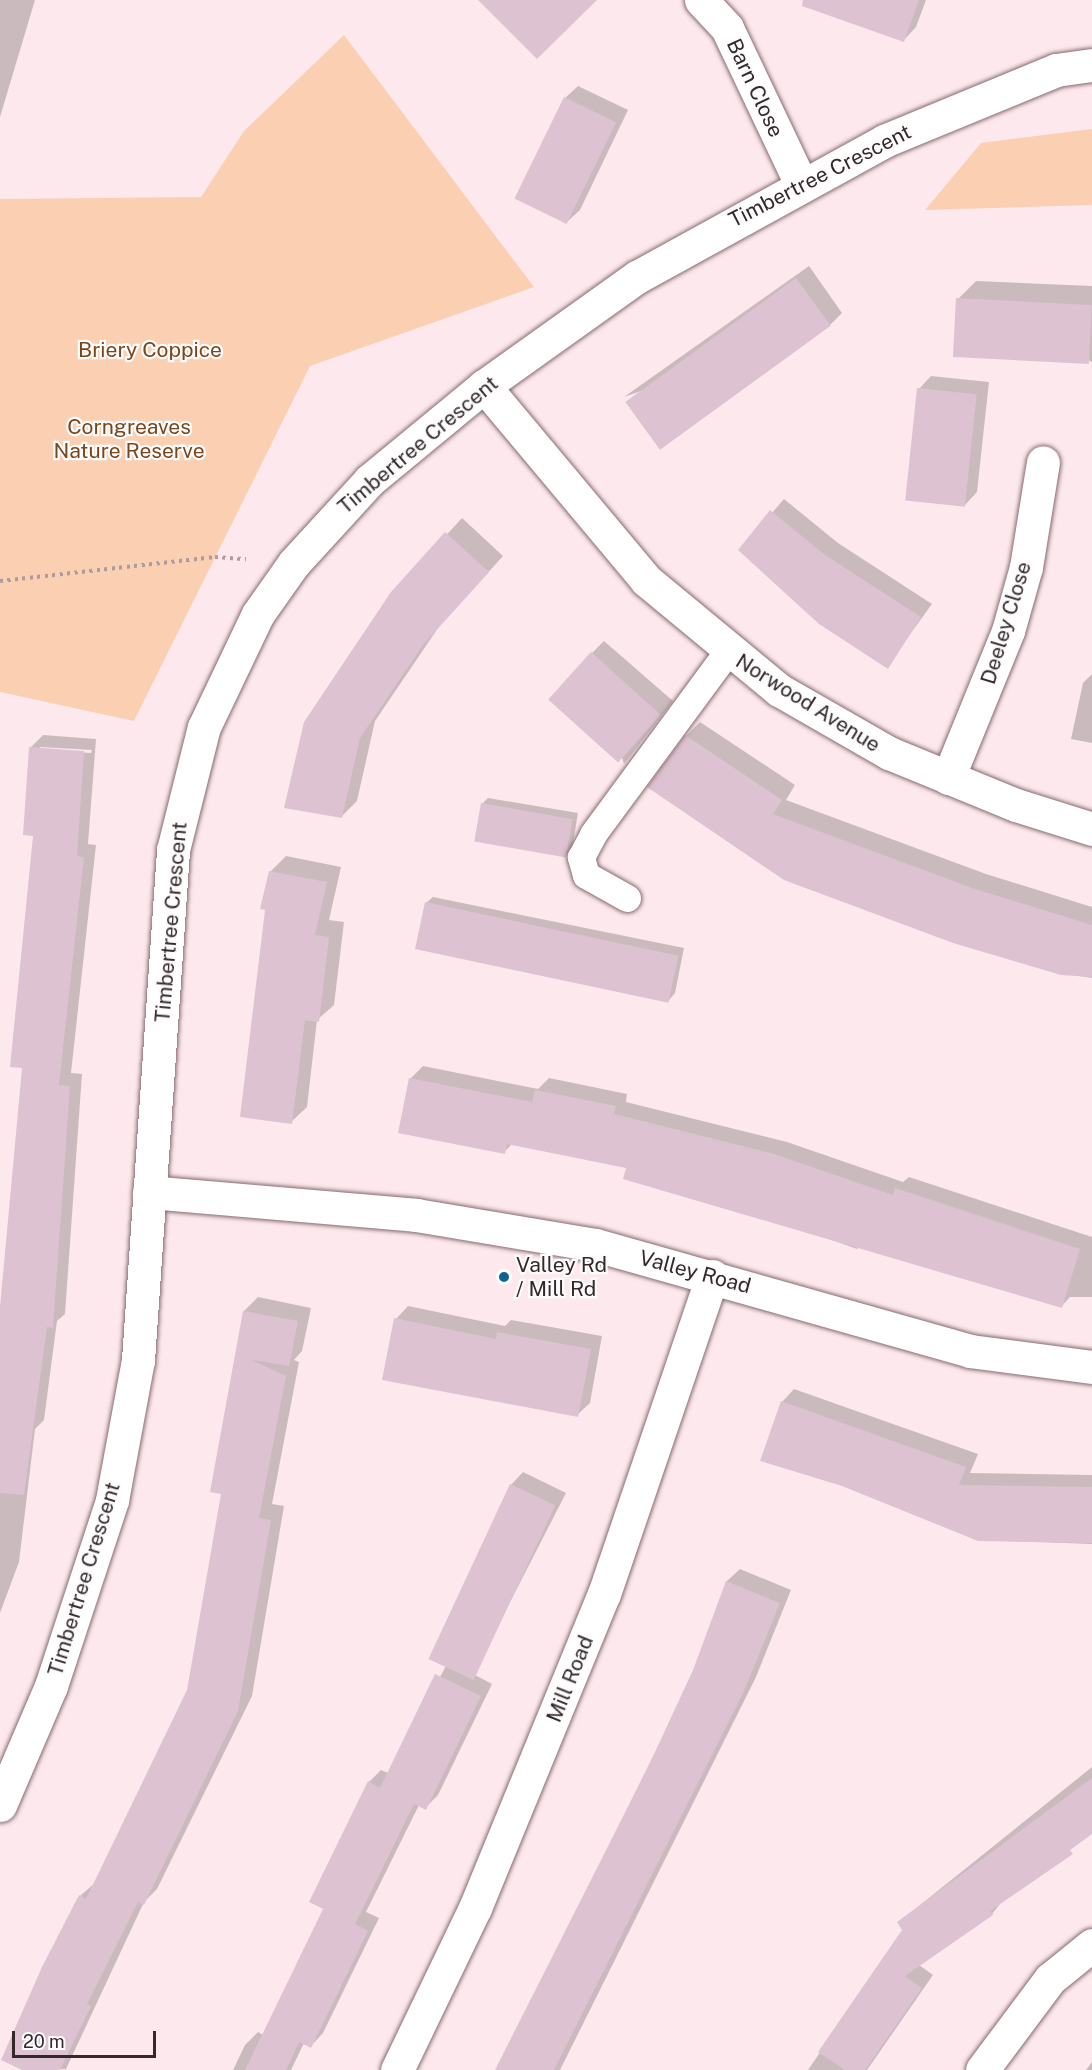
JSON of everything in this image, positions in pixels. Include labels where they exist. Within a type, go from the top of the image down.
[{"type":"street","name":"Barn Close","points":[[701,0],[726,27],[801,182]]},
{"type":"street","name":"Timbertree Crescent","points":[[0,1805],[51,1686],[112,1500],[138,1360],[173,850],[185,788],[228,669],[294,562],[370,480],[484,386],[637,277],[801,182],[969,104],[1056,70],[1092,65]]},
{"type":"street","name":"Norwood Avenue","points":[[484,386],[609,540],[727,652],[833,723],[948,778],[1092,828]]},
{"type":"street","name":"Deeley Close","points":[[948,778],[1008,631],[1026,567],[1043,462]]},
{"type":"street","name":"Valley Road","points":[[149,1192],[416,1215],[596,1245],[712,1276],[970,1352],[1092,1367]]},
{"type":"street","name":"Mill Road","points":[[398,2070],[475,1908],[604,1594],[712,1276]]},
{"type":"street","points":[[982,2070],[1050,1979],[1092,1945]]},
{"type":"lane","points":[[627,898],[586,875],[581,857],[727,652]]},
{"type":"path","points":[[0,581],[215,557],[294,562]]},
{"type":"green space","name":"Briery Coppice","points":[[344,35],[534,287],[310,366],[134,721],[0,692],[0,199],[201,197],[244,131]]},
{"type":"green space","points":[[1092,129],[1092,205],[925,210],[981,143]]},
{"type":"building","points":[[478,0],[597,0],[537,59]]},
{"type":"building","points":[[803,0],[919,0],[904,42],[802,6]]},
{"type":"building","points":[[564,97],[616,122],[567,224],[514,199]]},
{"type":"building","points":[[796,278],[831,326],[660,450],[625,402]]},
{"type":"building","points":[[956,298],[1092,305],[1089,364],[953,357]]},
{"type":"building","points":[[917,388],[977,394],[965,507],[905,500]]},
{"type":"building","points":[[770,510],[825,555],[921,617],[888,669],[819,624],[738,550]]},
{"type":"building","points":[[445,532],[489,572],[423,645],[360,738],[342,818],[284,808],[304,722],[391,592]]},
{"type":"building","points":[[591,652],[661,715],[618,762],[548,700]]},
{"type":"building","points":[[685,735],[782,800],[773,814],[972,888],[1092,925],[1092,977],[1061,975],[953,943],[784,880],[647,787]]},
{"type":"building","points":[[29,747],[84,751],[77,856],[84,857],[59,1085],[70,1086],[53,1328],[47,1327],[24,1495],[0,1493],[0,1307],[22,1068],[10,1067],[33,836],[23,835]]},
{"type":"building","points":[[481,803],[573,819],[566,858],[474,841]]},
{"type":"building","points":[[269,871],[327,882],[315,935],[329,937],[319,1022],[305,1020],[292,1124],[240,1117],[265,910],[260,909]]},
{"type":"building","points":[[425,902],[678,956],[668,1003],[415,949]]},
{"type":"building","points":[[409,1078],[532,1102],[535,1090],[616,1106],[614,1114],[774,1154],[893,1195],[895,1188],[1080,1249],[1062,1308],[623,1179],[626,1168],[507,1144],[505,1154],[398,1133]]},
{"type":"building","points":[[243,1311],[298,1321],[289,1366],[252,1360],[286,1376],[259,1518],[271,1520],[238,1711],[144,1905],[138,1902],[87,2004],[91,2006],[60,2070],[22,2070],[1,2060],[42,1967],[79,1895],[86,1899],[187,1690],[221,1494],[210,1492]]},
{"type":"building","points":[[394,1318],[496,1339],[497,1332],[591,1349],[578,1417],[382,1380]]},
{"type":"building","points":[[781,1401],[966,1467],[959,1485],[1092,1487],[1092,1543],[978,1541],[842,1486],[760,1461]]},
{"type":"building","points":[[510,1484],[555,1505],[474,1680],[428,1659]]},
{"type":"building","points":[[726,1581],[780,1603],[744,1691],[554,2070],[495,2070],[650,1763],[693,1670]]},
{"type":"building","points":[[435,1674],[481,1696],[426,1810],[414,1804],[355,1924],[368,1931],[311,2048],[299,2042],[286,2070],[245,2070],[323,1909],[348,1921],[309,1902],[368,1781],[380,1788]]},
{"type":"building","points":[[1092,1778],[1092,1834],[1070,1850],[1073,1854],[990,1911],[993,1915],[905,1976],[922,1988],[865,2070],[845,2070],[818,2052],[902,1930],[897,1922]]},
{"type":"place","name":"Valley Rd / Mill Rd","points":[[504,1277]]},
{"type":"park label","name":"Corngreaves Nature Reserve","points":[[129,439]]}]
